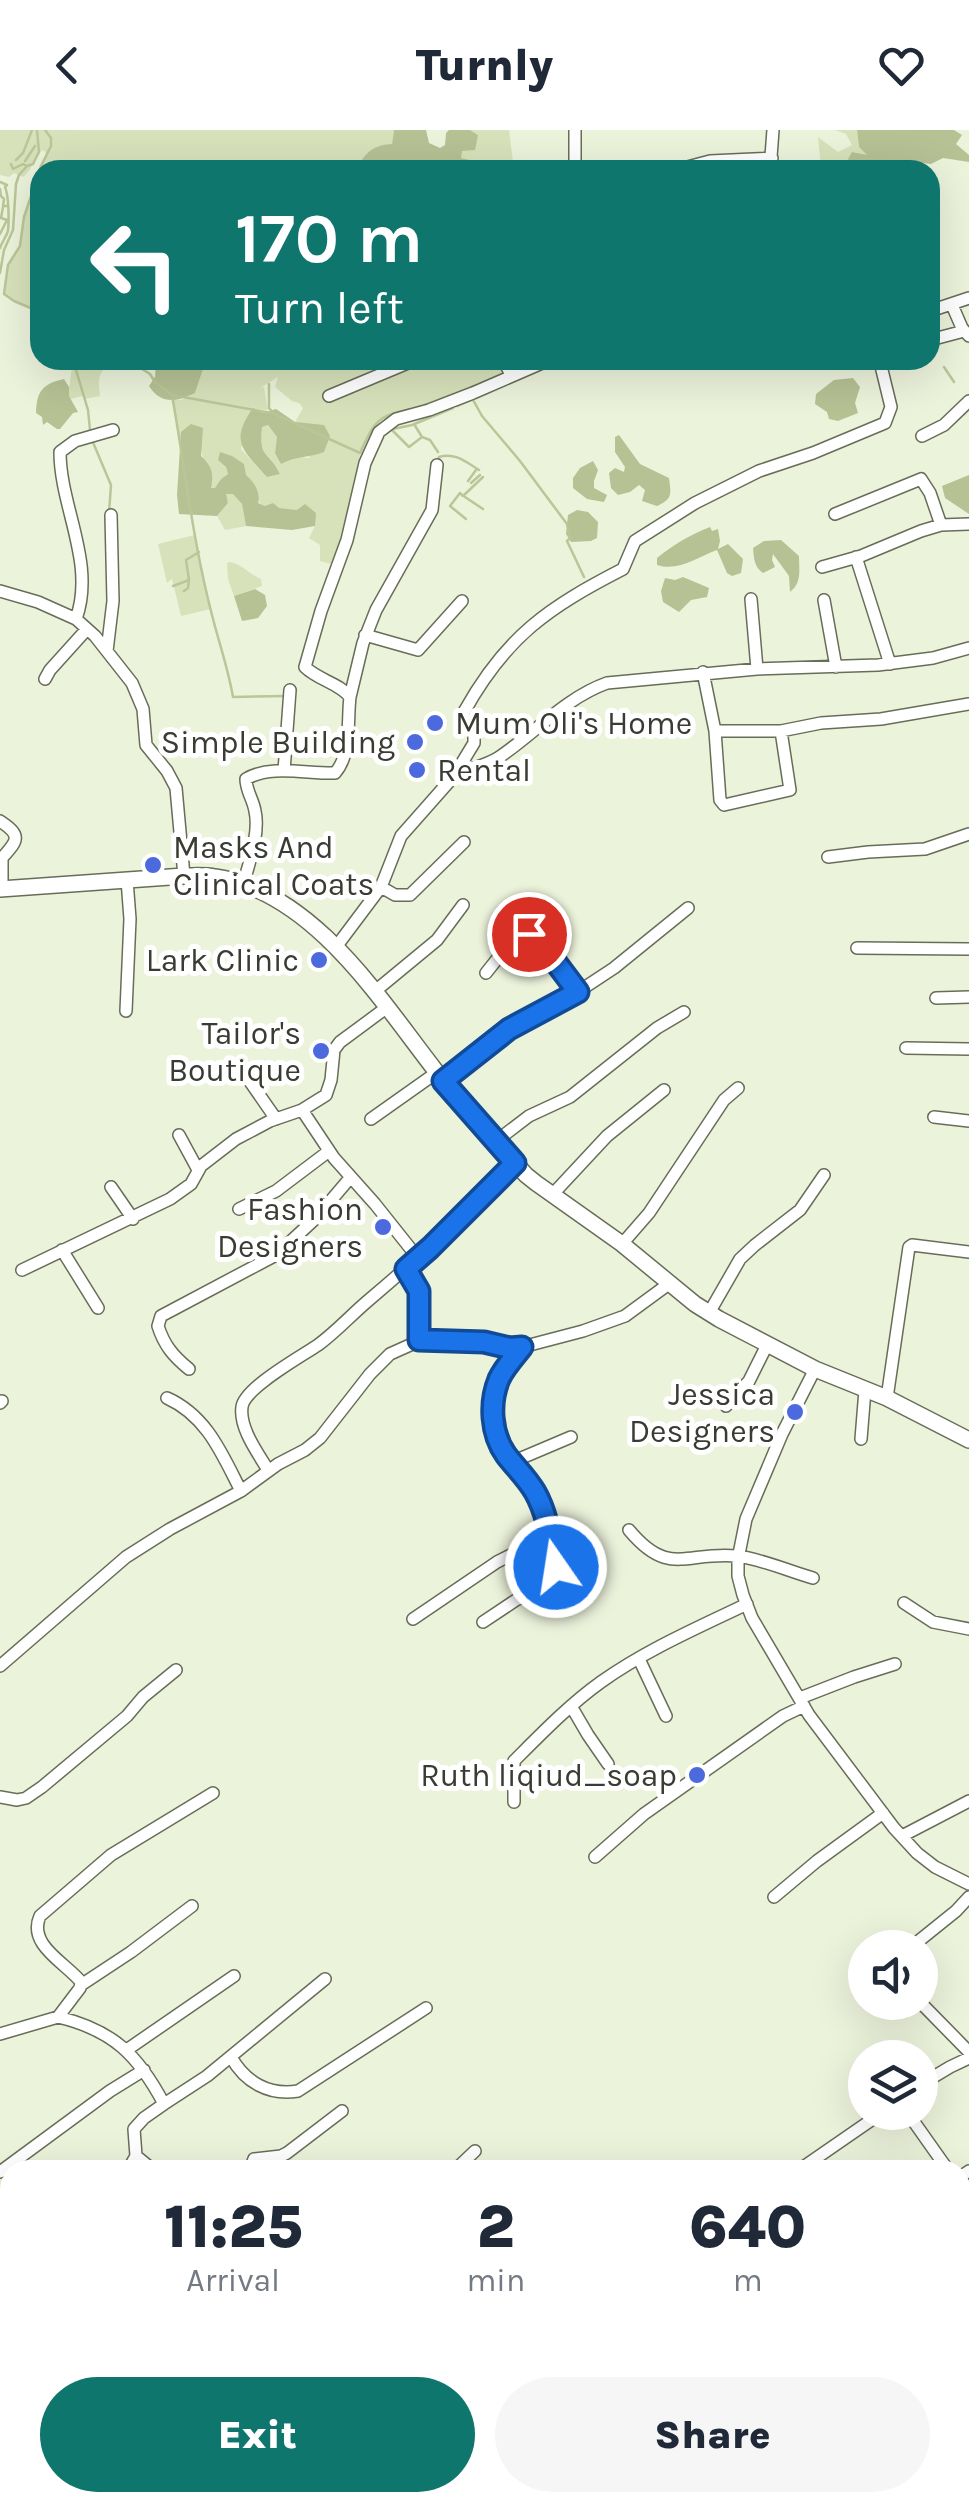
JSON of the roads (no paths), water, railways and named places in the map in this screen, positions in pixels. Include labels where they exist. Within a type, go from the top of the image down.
[{"type":"street","points":[[575,130],[575,160]]},
{"type":"street","points":[[771,160],[773,130]]},
{"type":"street","points":[[940,308],[969,298]]},
{"type":"street","points":[[940,338],[967,333],[952,305]]},
{"type":"street","points":[[329,396],[391,370]]},
{"type":"street","points":[[509,370],[512,376]]},
{"type":"street","points":[[350,696],[306,667],[320,610],[347,540],[362,474],[375,438],[386,424],[396,419],[430,410],[526,370]]},
{"type":"street","points":[[336,947],[381,887],[401,836],[454,776],[476,738],[461,722],[464,712],[509,646],[576,593],[624,569],[635,541],[695,503],[760,471],[885,423],[891,407],[882,370]]},
{"type":"street","points":[[922,436],[944,425],[969,401]]},
{"type":"street","points":[[76,619],[82,576],[60,452],[74,441],[113,430]]},
{"type":"street","points":[[242,885],[256,822],[246,779],[255,774],[339,770],[347,738],[350,696],[366,635],[384,591],[432,510],[436,465]]},
{"type":"street","points":[[835,514],[920,479],[930,492],[941,526]]},
{"type":"street","points":[[107,651],[113,601],[111,515]]},
{"type":"street","points":[[822,567],[904,536],[941,526],[969,524]]},
{"type":"street","points":[[856,557],[890,664]]},
{"type":"street","points":[[0,592],[38,602],[76,619],[132,683],[141,701],[148,750],[174,783],[184,876]]},
{"type":"street","points":[[752,599],[757,669]]},
{"type":"street","points":[[824,600],[836,667]]},
{"type":"street","points":[[366,635],[418,650],[462,601]]},
{"type":"street","points":[[45,679],[87,629]]},
{"type":"street","points":[[454,776],[492,762],[568,704],[597,687],[703,672],[890,664],[969,648]]},
{"type":"street","points":[[703,672],[715,732],[720,800],[724,805],[790,790],[780,731]]},
{"type":"street","points":[[284,772],[290,690]]},
{"type":"street","points":[[715,732],[780,731],[969,704]]},
{"type":"street","points":[[0,821],[14,833],[16,841],[2,858],[1,889],[214,877],[242,885],[294,912],[336,947],[440,1077],[526,1175],[709,1313],[814,1369],[887,1398],[969,1440]]},
{"type":"street","points":[[828,857],[925,849],[969,834]]},
{"type":"street","points":[[381,887],[396,895],[410,895],[464,842]]},
{"type":"street","points":[[126,880],[130,919],[126,1010]]},
{"type":"street","points":[[374,992],[430,947],[463,905]]},
{"type":"street","points":[[370,1118],[440,1077],[509,1029],[578,992],[688,908]]},
{"type":"street","points":[[486,973],[508,944],[517,936],[529,934],[545,948],[578,992]]},
{"type":"street","points":[[857,948],[969,948]]},
{"type":"street","points":[[936,998],[969,997]]},
{"type":"street","points":[[22,1270],[133,1219],[182,1191],[198,1170],[236,1138],[326,1096],[332,1057],[340,1042],[386,1008]]},
{"type":"street","points":[[496,1142],[528,1116],[570,1097],[657,1028],[684,1012]]},
{"type":"street","points":[[906,1048],[969,1049]]},
{"type":"street","points":[[242,1070],[276,1120]]},
{"type":"street","points":[[622,1244],[649,1213],[724,1100],[738,1088]]},
{"type":"street","points":[[552,1195],[607,1136],[664,1090]]},
{"type":"street","points":[[302,1110],[328,1151],[418,1258]]},
{"type":"street","points":[[934,1117],[969,1121]]},
{"type":"street","points":[[179,1136],[198,1170]]},
{"type":"street","points":[[239,1209],[276,1191],[328,1151]]},
{"type":"street","points":[[268,1470],[244,1421],[245,1399],[337,1330],[515,1163]]},
{"type":"street","points":[[709,1313],[740,1259],[800,1210],[824,1175]]},
{"type":"street","points":[[188,1369],[169,1352],[158,1326],[161,1316],[276,1254],[325,1210],[350,1178]]},
{"type":"street","points":[[111,1187],[133,1219]]},
{"type":"street","points":[[887,1398],[908,1247],[969,1252]]},
{"type":"street","points":[[62,1250],[98,1308]]},
{"type":"street","points":[[406,1269],[419,1291],[419,1340]]},
{"type":"street","points":[[0,1666],[115,1565],[320,1438],[390,1354],[419,1340],[522,1347],[625,1316],[670,1283]]},
{"type":"street","points":[[726,1406],[750,1381],[767,1345]]},
{"type":"street","points":[[482,1622],[554,1578],[556,1567],[550,1534],[534,1492],[496,1437],[494,1396],[500,1377],[522,1347]]},
{"type":"street","points":[[814,1369],[746,1519],[738,1556],[738,1576],[746,1604],[828,1742],[883,1813],[917,1852],[969,1884]]},
{"type":"street","points":[[861,1438],[865,1390]]},
{"type":"street","points":[[167,1398],[212,1434],[241,1490]]},
{"type":"street","points":[[512,1462],[570,1437]]},
{"type":"street","points":[[629,1530],[652,1554],[671,1561],[738,1556],[812,1578]]},
{"type":"street","points":[[412,1619],[497,1562],[550,1534]]},
{"type":"street","points":[[904,1603],[933,1622],[969,1629]]},
{"type":"street","points":[[514,1802],[514,1762],[572,1706],[603,1681],[675,1638],[746,1604]]},
{"type":"street","points":[[640,1659],[666,1716]]},
{"type":"street","points":[[595,1857],[644,1814],[802,1702],[854,1676],[895,1664]]},
{"type":"street","points":[[0,1796],[17,1800],[42,1787],[176,1670]]},
{"type":"street","points":[[572,1706],[608,1764]]},
{"type":"street","points":[[81,1985],[40,1941],[40,1916],[130,1842],[213,1793]]},
{"type":"street","points":[[902,1836],[969,1801]]},
{"type":"street","points":[[774,1897],[883,1813]]},
{"type":"street","points":[[932,1930],[969,1896]]},
{"type":"street","points":[[58,2017],[81,1985],[192,1906]]},
{"type":"street","points":[[128,2049],[234,1976]]},
{"type":"street","points":[[134,2160],[134,2129],[144,2118],[191,2088],[325,1979]]},
{"type":"street","points":[[231,2057],[252,2082],[278,2092],[298,2091],[426,2008]]},
{"type":"street","points":[[0,2034],[58,2017],[114,2039],[128,2049],[164,2104]]},
{"type":"street","points":[[937,2020],[969,2055],[938,2074]]},
{"type":"street","points":[[16,2160],[144,2070]]},
{"type":"street","points":[[254,2160],[287,2153],[342,2111]]},
{"type":"street","points":[[813,2160],[857,2130]]},
{"type":"street","points":[[920,2130],[941,2160]]},
{"type":"street","points":[[466,2160],[475,2151]]},
{"type":"street","points":[[136,2156],[141,2160]]},
{"type":"waterway","points":[[16,160],[32,130]]},
{"type":"waterway","points":[[35,160],[39,152],[37,130]]},
{"type":"waterway","points":[[44,160],[51,146],[45,130]]},
{"type":"waterway","points":[[25,161],[35,146]]},
{"type":"waterway","points":[[11,164],[13,169],[30,165]]},
{"type":"waterway","points":[[0,273],[13,230],[16,184],[27,166]]},
{"type":"waterway","points":[[0,182],[7,185],[9,215],[8,231],[0,248]]},
{"type":"waterway","points":[[0,189],[3,206],[7,206]]},
{"type":"waterway","points":[[30,199],[20,246],[8,265],[4,294],[30,308]]},
{"type":"waterway","points":[[3,207],[1,218],[7,220]]},
{"type":"waterway","points":[[0,234],[6,222]]},
{"type":"waterway","points":[[944,367],[954,382]]},
{"type":"waterway","points":[[76,370],[90,430]]},
{"type":"waterway","points":[[144,370],[172,395],[271,413]]},
{"type":"waterway","points":[[269,384],[269,408],[274,414],[360,453],[379,421],[413,409]]},
{"type":"waterway","points":[[425,405],[474,386]]},
{"type":"waterway","points":[[172,395],[200,561],[233,697],[284,696]]},
{"type":"waterway","points":[[472,398],[567,524],[567,541],[584,577]]},
{"type":"waterway","points":[[457,406],[471,400]]},
{"type":"waterway","points":[[393,429],[453,408]]},
{"type":"waterway","points":[[414,424],[438,452]]},
{"type":"waterway","points":[[392,430],[409,447],[422,437]]},
{"type":"waterway","points":[[92,440],[111,485],[109,513]]},
{"type":"waterway","points":[[438,461],[439,457],[455,457],[479,470]]},
{"type":"waterway","points":[[468,481],[476,470]]},
{"type":"waterway","points":[[471,483],[480,475]]},
{"type":"waterway","points":[[466,519],[450,506],[460,493],[463,496],[483,477]]},
{"type":"waterway","points":[[465,497],[483,509]]},
{"type":"waterway","points":[[173,586],[189,580],[186,560],[199,552]]},
{"type":"waterway","points":[[184,591],[189,580]]},
{"type":"place","name":"Mum Oli's Home","points":[[435,723]]},
{"type":"place","name":"Simple Building","points":[[415,742]]},
{"type":"place","name":"Rental","points":[[417,770]]},
{"type":"place","name":"Masks And Clinical Coats","points":[[153,865]]},
{"type":"place","name":"Lark Clinic","points":[[319,960]]},
{"type":"place","name":"Tailor's Boutique","points":[[321,1051]]},
{"type":"place","name":"Fashion Designers","points":[[383,1227]]},
{"type":"place","name":"Jessica Designers","points":[[795,1412]]},
{"type":"place","name":"Ruth liqiud_soap","points":[[697,1775]]}]
